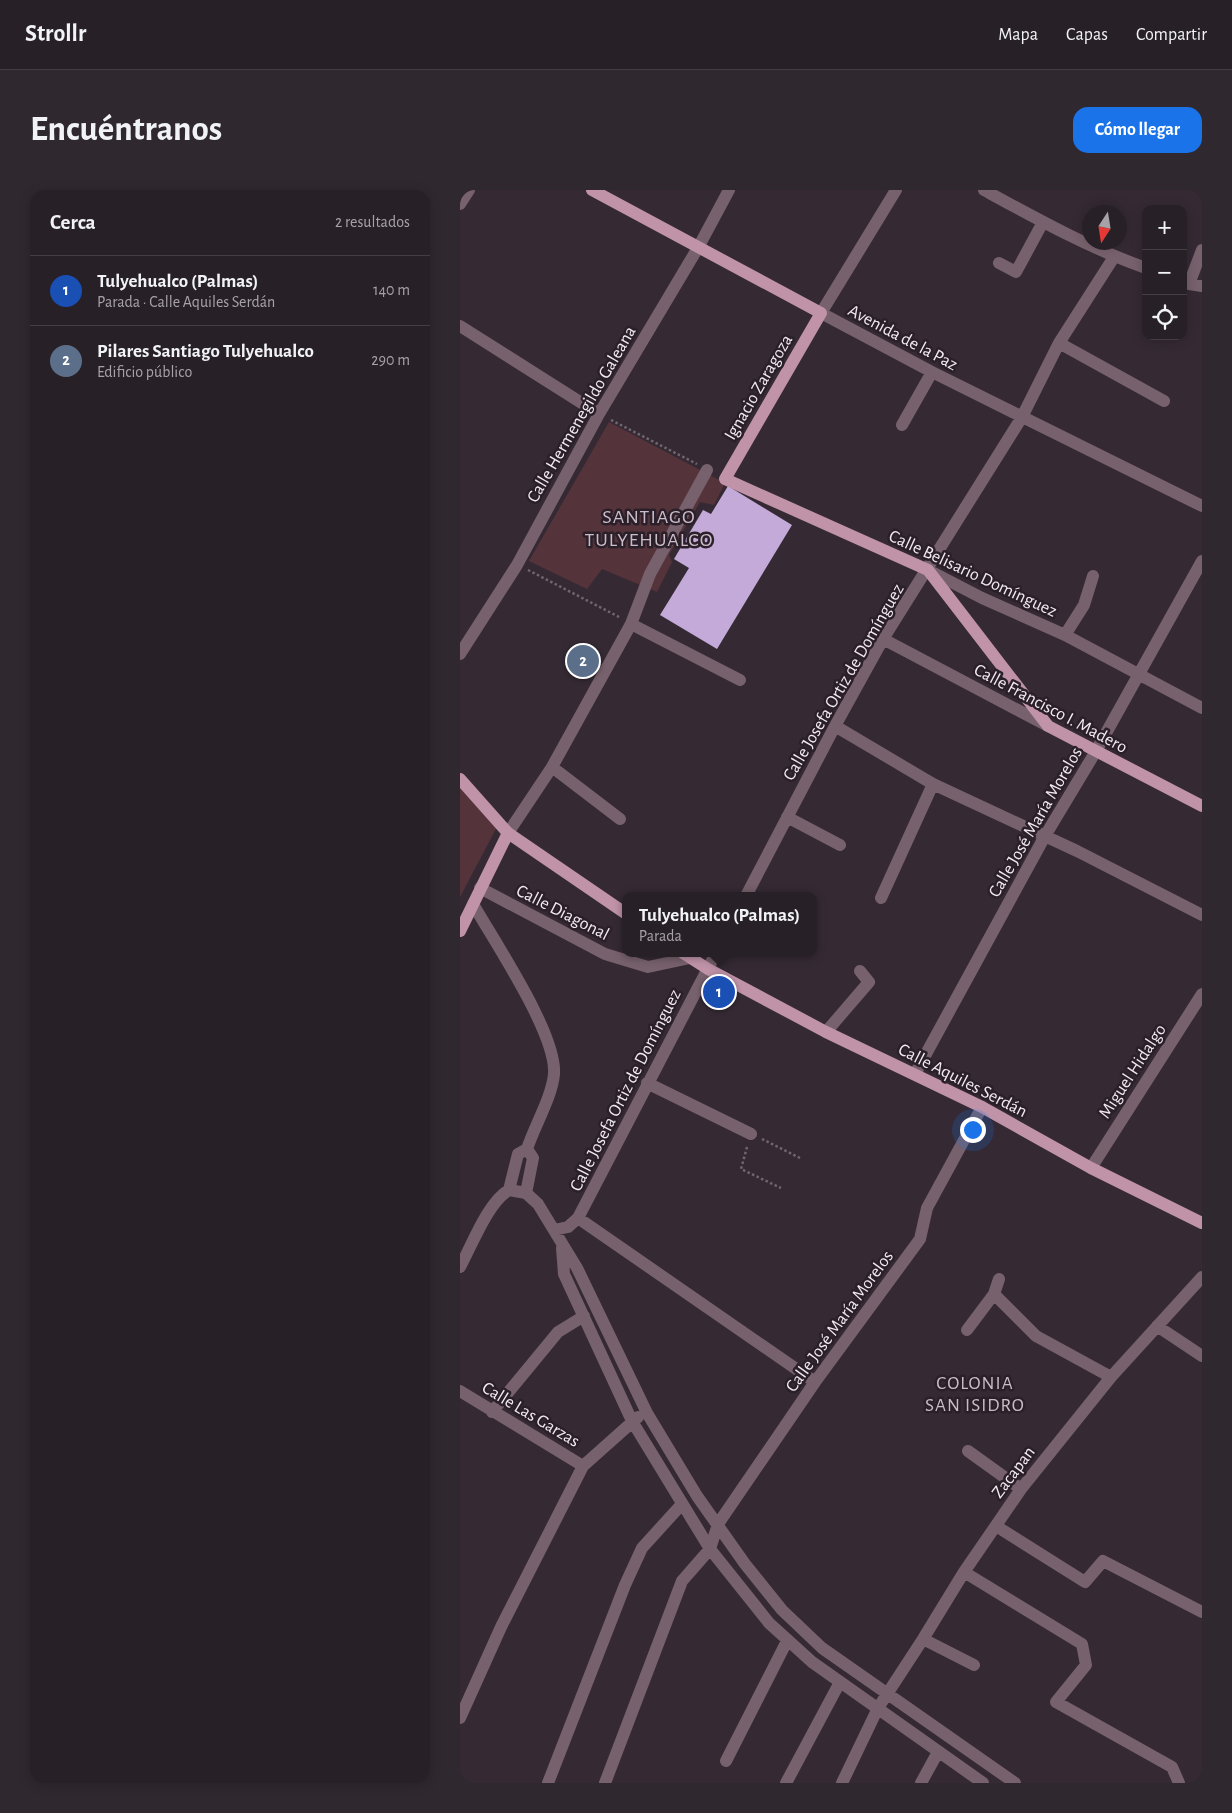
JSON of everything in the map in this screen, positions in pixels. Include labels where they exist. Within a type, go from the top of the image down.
[{"type":"main road","name":"Avenida de la Paz","points":[[592,190],[821,313]]},
{"type":"main road","name":"Ignacio Zaragoza","points":[[725,479],[821,313]]},
{"type":"main road","name":"Calle Belisario Domínguez","points":[[725,479],[928,570]]},
{"type":"main road","points":[[928,570],[1048,726]]},
{"type":"main road","name":"Calle Francisco I. Madero","points":[[1048,726],[1202,806]]},
{"type":"main road","points":[[460,779],[508,832],[622,911]]},
{"type":"main road","points":[[460,931],[508,832]]},
{"type":"main road","name":"Calle Aquiles Serdán","points":[[689,957],[826,1032],[982,1107],[1091,1168],[1202,1223]]},
{"type":"street","points":[[460,204],[469,190]]},
{"type":"street","name":"Calle Hermenegildo Galeana","points":[[460,654],[517,565],[599,414],[699,246],[729,190]]},
{"type":"street","points":[[821,313],[896,190]]},
{"type":"street","points":[[984,190],[1114,257],[1142,267]]},
{"type":"street","points":[[999,264],[1016,272],[1043,222]]},
{"type":"street","points":[[1187,280],[1202,250]]},
{"type":"street","name":"Calle Josefa Ortiz de Domínguez","points":[[748,892],[883,639],[1022,418],[1059,343],[1114,257]]},
{"type":"street","points":[[1187,282],[1202,286]]},
{"type":"street","points":[[1187,283],[1202,293]]},
{"type":"street","name":"Avenida de la Paz","points":[[821,313],[1022,418],[1202,506]]},
{"type":"street","points":[[460,326],[599,414]]},
{"type":"street","points":[[1059,343],[1164,401]]},
{"type":"street","points":[[902,425],[932,372]]},
{"type":"street","points":[[508,832],[552,767],[631,624],[650,574],[707,470]]},
{"type":"street","name":"Calle José María Morelos","points":[[915,1074],[1045,836],[1096,751],[1202,561]]},
{"type":"street","name":"Calle Belisario Domínguez","points":[[928,570],[982,598],[1065,635],[1202,708]]},
{"type":"street","points":[[1065,635],[1084,604],[1093,576]]},
{"type":"street","points":[[631,624],[740,680]]},
{"type":"street","name":"Calle Francisco I. Madero","points":[[883,639],[1048,726]]},
{"type":"street","points":[[835,726],[933,784],[1045,836],[1202,915]]},
{"type":"street","points":[[552,767],[620,819]]},
{"type":"street","points":[[880,898],[933,784]]},
{"type":"street","points":[[787,817],[840,845]]},
{"type":"street","name":"Calle Diagonal","points":[[480,888],[605,954],[648,967],[683,957]]},
{"type":"street","points":[[473,904],[538,1018],[552,1051],[554,1075],[527,1149],[518,1154],[509,1190]]},
{"type":"street","name":"Calle Josefa Ortiz de Domínguez","points":[[554,1230],[568,1227],[578,1218],[714,957]]},
{"type":"street","points":[[826,1032],[869,982],[860,971]]},
{"type":"street","name":"Miguel Hidalgo","points":[[1091,1168],[1202,994]]},
{"type":"street","points":[[647,1083],[751,1134]]},
{"type":"street","name":"Calle José María Morelos","points":[[710,1549],[718,1524],[815,1382],[920,1239],[927,1208],[982,1107]]},
{"type":"street","points":[[526,1193],[533,1158],[527,1149]]},
{"type":"street","points":[[460,1267],[493,1206],[502,1194],[509,1190],[526,1193],[538,1204],[576,1268],[647,1413],[697,1496],[745,1564],[782,1610],[822,1648],[1015,1783]]},
{"type":"street","points":[[578,1218],[815,1382]]},
{"type":"street","points":[[562,1246],[564,1274],[632,1421],[710,1549],[753,1604],[787,1641],[840,1682],[982,1783],[992,1766]]},
{"type":"street","name":"Zacapan","points":[[842,1783],[887,1693],[964,1572],[1021,1489],[1111,1378],[1202,1277]]},
{"type":"street","points":[[967,1330],[994,1294],[999,1279]]},
{"type":"street","points":[[994,1294],[1036,1336],[1111,1378]]},
{"type":"street","points":[[492,1412],[558,1332],[584,1316]]},
{"type":"street","points":[[1157,1326],[1202,1356]]},
{"type":"street","name":"Calle Las Garzas","points":[[460,1391],[583,1466]]},
{"type":"street","points":[[460,1718],[502,1627],[583,1466],[632,1421],[647,1413]]},
{"type":"street","points":[[968,1451],[1021,1489]]},
{"type":"street","points":[[548,1783],[625,1586],[642,1548],[682,1504]]},
{"type":"street","points":[[996,1526],[1085,1582],[1103,1561],[1202,1612]]},
{"type":"street","points":[[604,1783],[682,1581],[710,1549]]},
{"type":"street","points":[[964,1572],[1082,1644],[1086,1665],[1056,1702],[1172,1767],[1179,1783]]},
{"type":"street","points":[[923,1639],[974,1665]]},
{"type":"street","points":[[726,1761],[787,1641]]},
{"type":"street","points":[[786,1783],[840,1682]]},
{"type":"street","points":[[921,1783],[938,1752]]},
{"type":"path","points":[[599,414],[707,470]]},
{"type":"path","points":[[517,565],[631,624]]},
{"type":"path","points":[[781,1188],[741,1169],[751,1134],[800,1158]]},
{"type":"shaded area","points":[[609,422],[725,483],[714,505],[700,502],[669,555],[672,562],[657,592],[602,569],[587,589],[529,561]]},
{"type":"shaded area","points":[[460,785],[497,827],[460,897]]},
{"type":"building","points":[[728,486],[792,525],[717,649],[660,615],[689,568],[674,559],[703,510],[711,514]]},
{"type":"place","name":"Pilares Santiago Tulyehualco","points":[[583,661]]},
{"type":"place","name":"Tulyehualco (Palmas)","points":[[719,992]]},
{"type":"district","name":"SANTIAGO TULYEHUALCO","points":[[649,528]]},
{"type":"district","name":"COLONIA SAN ISIDRO","points":[[975,1393]]}]
